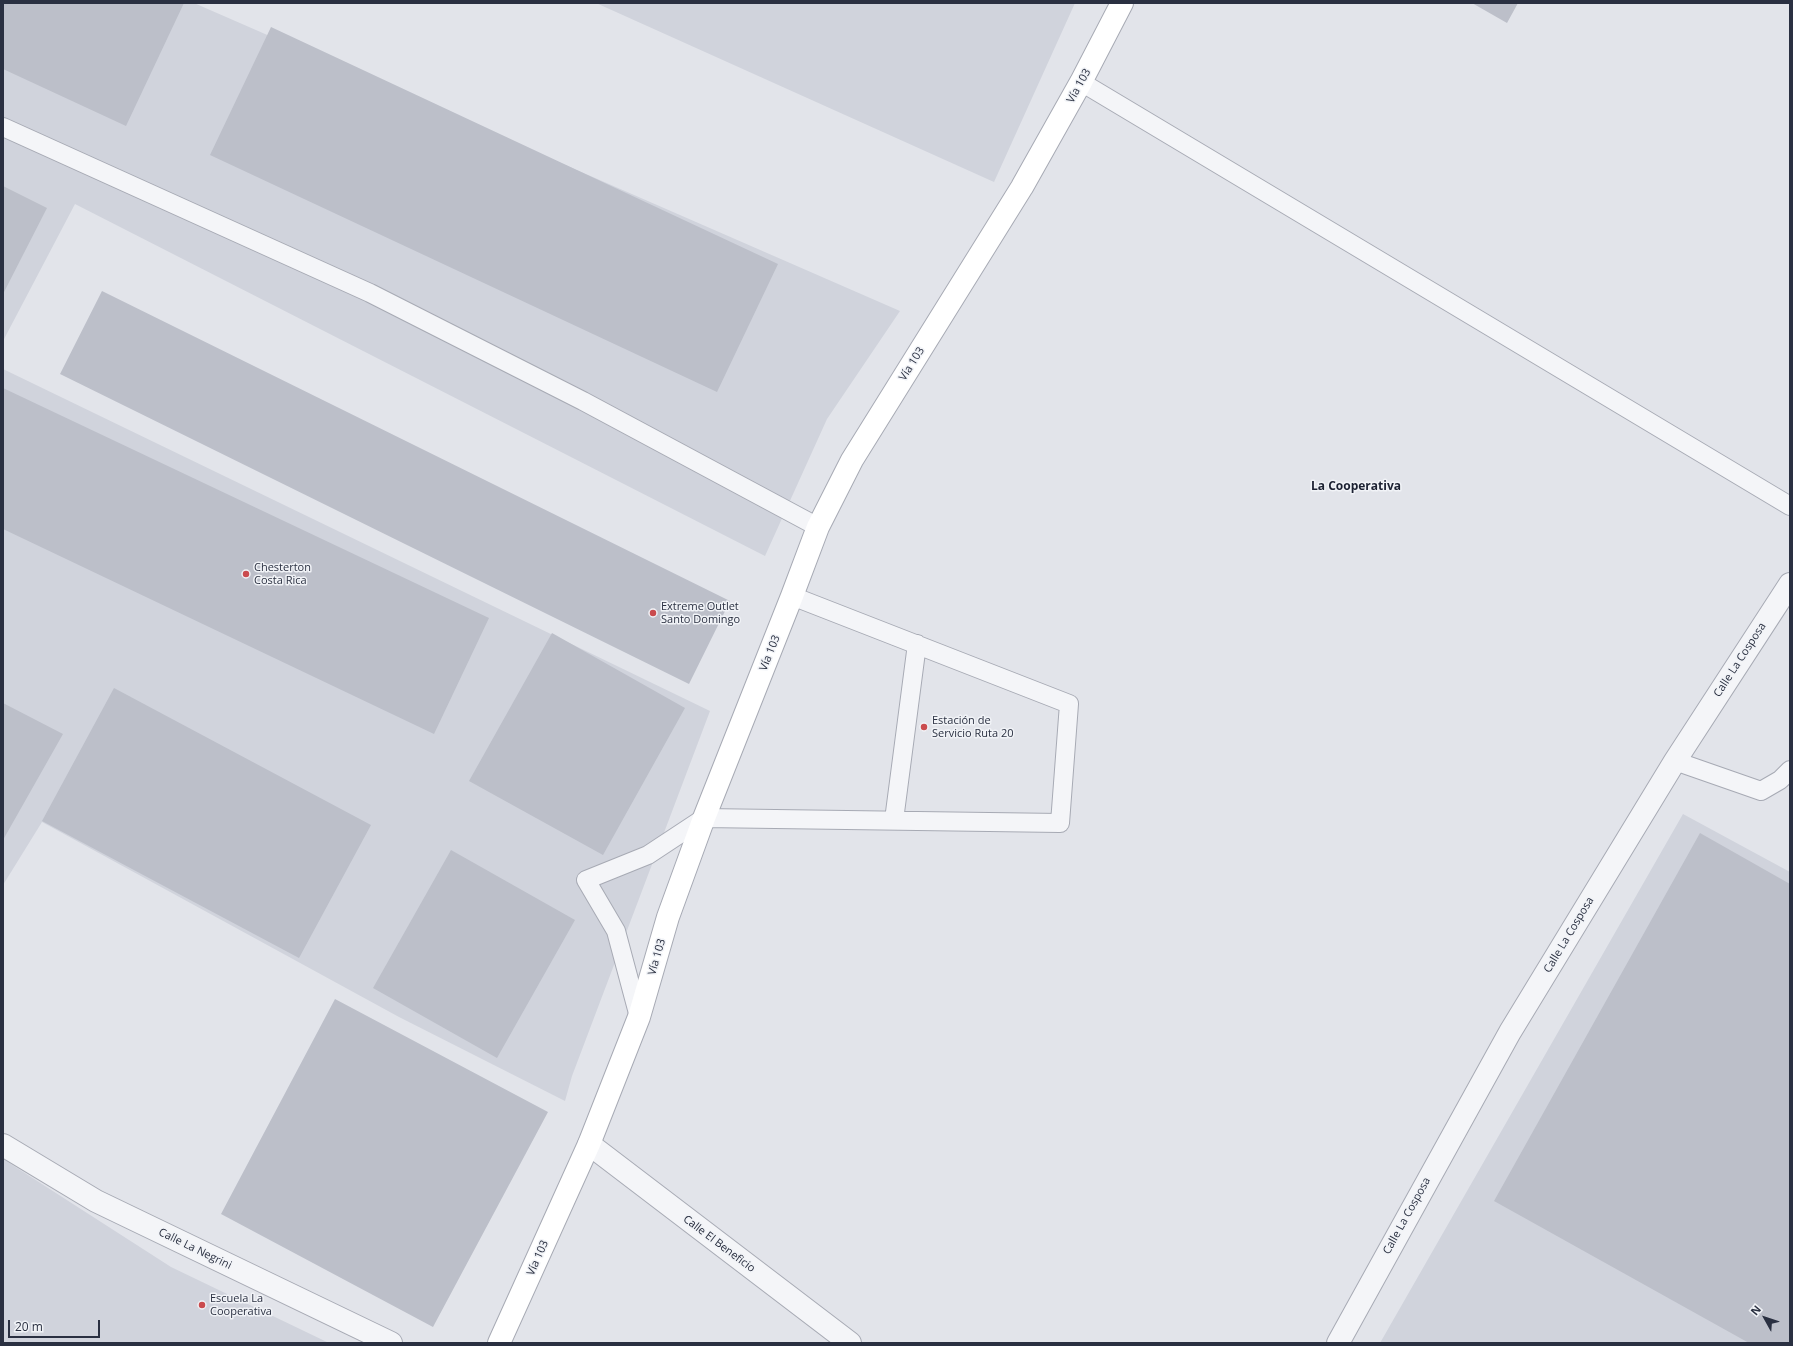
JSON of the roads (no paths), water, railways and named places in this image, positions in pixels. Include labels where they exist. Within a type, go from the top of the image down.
[{"type":"main road","name":"Vía 103","points":[[499,1343],[589,1144],[639,1017],[668,917],[704,818],[818,527],[852,460],[1022,187],[1081,82],[1122,3]]},
{"type":"street","name":"Calle La Cosposa","points":[[1338,1343],[1510,1032],[1675,761],[1790,584]]},
{"type":"street","name":"Calle El Beneficio","points":[[589,1144],[850,1343]]},
{"type":"street","name":"Calle La Negrini","points":[[3,1145],[96,1201],[391,1343]]},
{"type":"lane","points":[[1081,82],[1790,506]]},
{"type":"lane","points":[[3,127],[370,293],[583,402],[818,527]]},
{"type":"lane","points":[[639,1017],[616,931],[586,880],[648,855],[704,818],[1060,823],[1069,704],[792,596]]},
{"type":"lane","points":[[894,820],[917,644]]},
{"type":"lane","points":[[1675,761],[1761,791],[1780,780],[1790,770]]},
{"type":"place","name":"Chesterton Costa Rica","points":[[246,574]]},
{"type":"place","name":"Extreme Outlet Santo Domingo","points":[[653,613]]},
{"type":"place","name":"Estación de Servicio Ruta 20","points":[[924,727]]},
{"type":"place","name":"Escuela La Cooperativa","points":[[202,1305]]},
{"type":"district","name":"La Cooperativa","points":[[1356,487]]}]
